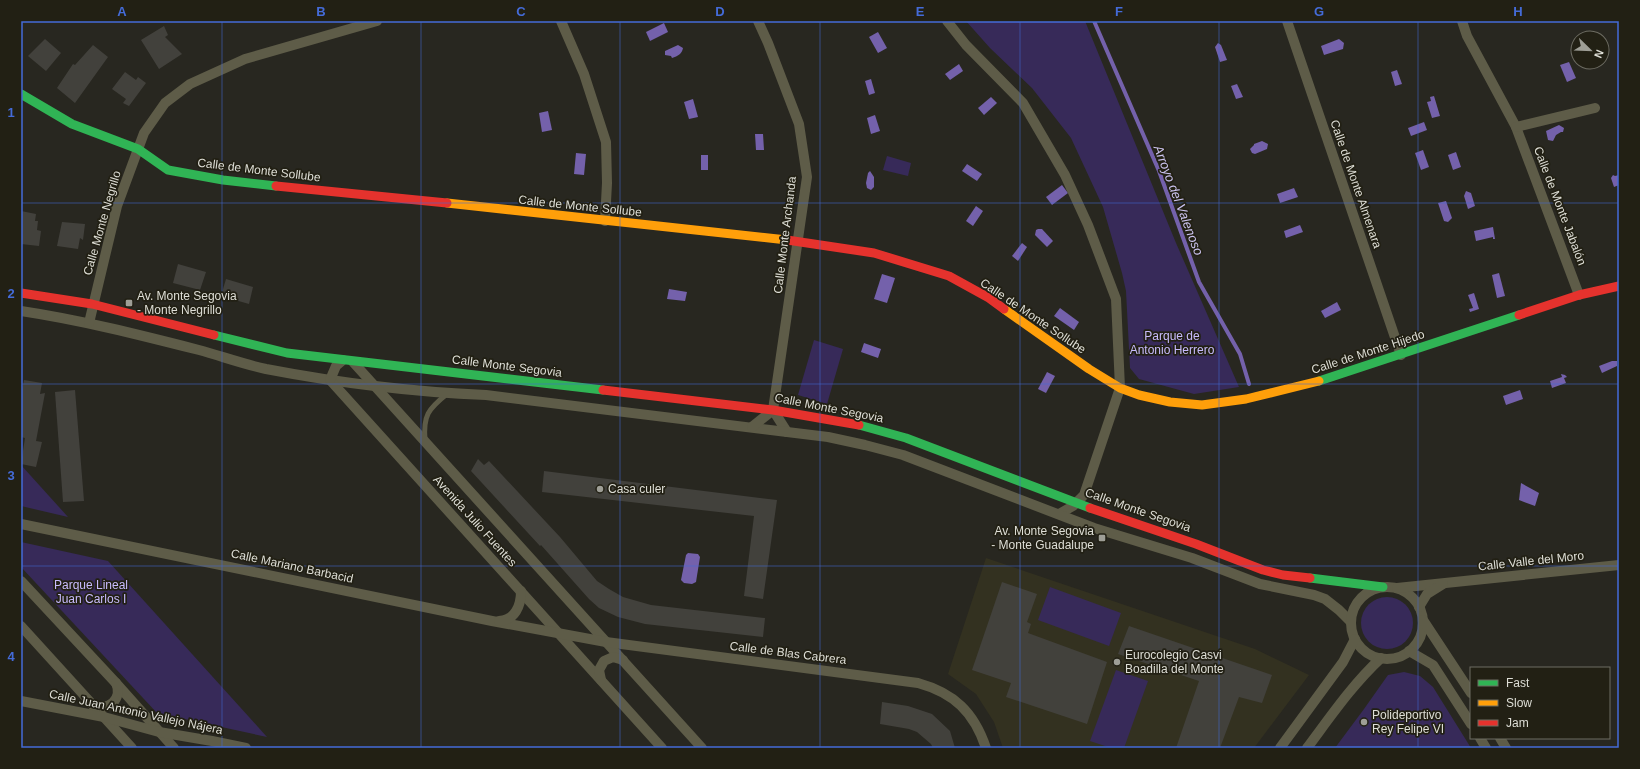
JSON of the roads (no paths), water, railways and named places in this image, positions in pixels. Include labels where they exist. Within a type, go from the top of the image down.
[{"type":"street","name":"Calle Monte Negrillo","points":[[89,323],[92,304],[117,206],[144,133],[166,103],[190,84],[245,59],[377,21]]},
{"type":"street","points":[[561,21],[584,74],[606,142],[607,183],[605,221]]},
{"type":"street","name":"Calle Monte Archanda","points":[[758,21],[799,124],[807,177],[774,410]]},
{"type":"street","points":[[947,21],[966,45],[1023,103],[1065,175],[1088,225],[1116,299],[1120,388],[1082,505],[1094,528]]},
{"type":"street","name":"Calle de Monte Almenara","points":[[1287,21],[1401,355]]},
{"type":"street","name":"Calle de Monte Jabalón","points":[[1462,21],[1467,36],[1516,127],[1579,295]]},
{"type":"street","name":"Calle de Monte Sollube","points":[[21,94],[72,124],[138,149],[168,170],[223,180],[760,236],[874,254],[948,276],[989,298],[1120,388]]},
{"type":"street","points":[[1516,127],[1595,108]]},
{"type":"street","name":"Calle de Monte Hijedo","points":[[1120,388],[1139,395],[1170,402],[1202,405],[1246,399],[1302,386],[1401,355],[1579,295],[1619,286]]},
{"type":"street","name":"Calle Monte Segovia","points":[[21,293],[92,304],[287,353],[774,410],[859,425],[906,438],[1119,519],[1196,544],[1263,570],[1383,587]]},
{"type":"street","points":[[21,311],[89,323],[201,350],[265,369],[330,380],[376,387],[486,396],[787,432],[850,442],[903,455],[1094,528],[1192,558],[1260,584],[1314,595],[1326,599],[1351,622]]},
{"type":"street","points":[[330,380],[336,366],[348,361]]},
{"type":"street","name":"Avenida Julio Fuentes","points":[[348,361],[376,387],[702,748]]},
{"type":"street","name":"Avenida Julio Fuentes","points":[[330,380],[662,748]]},
{"type":"street","points":[[752,428],[774,410],[787,432]]},
{"type":"street","points":[[1059,514],[1082,505]]},
{"type":"street","name":"Calle Mariano Barbacid","points":[[21,524],[492,621],[557,632]]},
{"type":"street","name":"Calle Valle del Moro","points":[[1397,588],[1619,565]]},
{"type":"street","points":[[21,581],[174,748]]},
{"type":"street","name":"Calle Valle del Moro","points":[[1419,607],[1427,594],[1445,583]]},
{"type":"street","points":[[1423,620],[1420,637],[1409,651],[1396,658],[1381,658],[1366,652],[1355,639],[1351,622],[1354,610],[1360,599],[1367,593],[1383,587],[1397,588],[1406,592],[1414,599],[1419,607],[1423,620],[1470,691]]},
{"type":"street","points":[[492,621],[504,620],[515,614],[521,604],[521,592]]},
{"type":"street","points":[[21,626],[132,748]]},
{"type":"street","name":"Calle de Blas Cabrera","points":[[557,632],[606,642],[924,684],[942,691],[962,706],[977,725],[986,748]]},
{"type":"street","points":[[1280,748],[1330,681],[1343,662],[1355,639]]},
{"type":"street","points":[[1409,651],[1433,665],[1470,722]]},
{"type":"street","points":[[601,680],[599,670],[604,661],[613,657],[623,660]]},
{"type":"street","points":[[1307,748],[1363,674],[1381,658]]},
{"type":"street","points":[[93,705],[104,708],[114,703],[118,693],[115,682]]},
{"type":"street","name":"Calle Juan Antonio Vallejo Nájera","points":[[21,701],[104,717],[159,732],[212,740],[246,748]]},
{"type":"street","points":[[1481,739],[1486,748]]},
{"type":"street","points":[[1501,739],[1506,748]]},
{"type":"street","points":[[203,748],[212,740]]},
{"type":"lane","points":[[425,441],[424,425],[428,412],[435,403],[447,394]]},
{"type":"waterway","name":"Arroyo del Valenoso","points":[[1094,21],[1159,171],[1199,282],[1240,354],[1249,384]]},
{"type":"place","name":"Av. Monte Segovia - Monte Negrillo","points":[[129,303]]},
{"type":"place","name":"Casa culer","points":[[600,489]]},
{"type":"place","name":"Av. Monte Segovia - Monte Guadalupe","points":[[1102,538]]},
{"type":"place","name":"Eurocolegio Casvi Boadilla del Monte","points":[[1117,662]]},
{"type":"place","name":"Polideportivo Rey Felipe VI","points":[[1364,722]]},
{"type":"park label","name":"Parque de Antonio Herrero","points":[[1172,343]]},
{"type":"park label","name":"Parque Lineal Juan Carlos I","points":[[91,592]]}]
